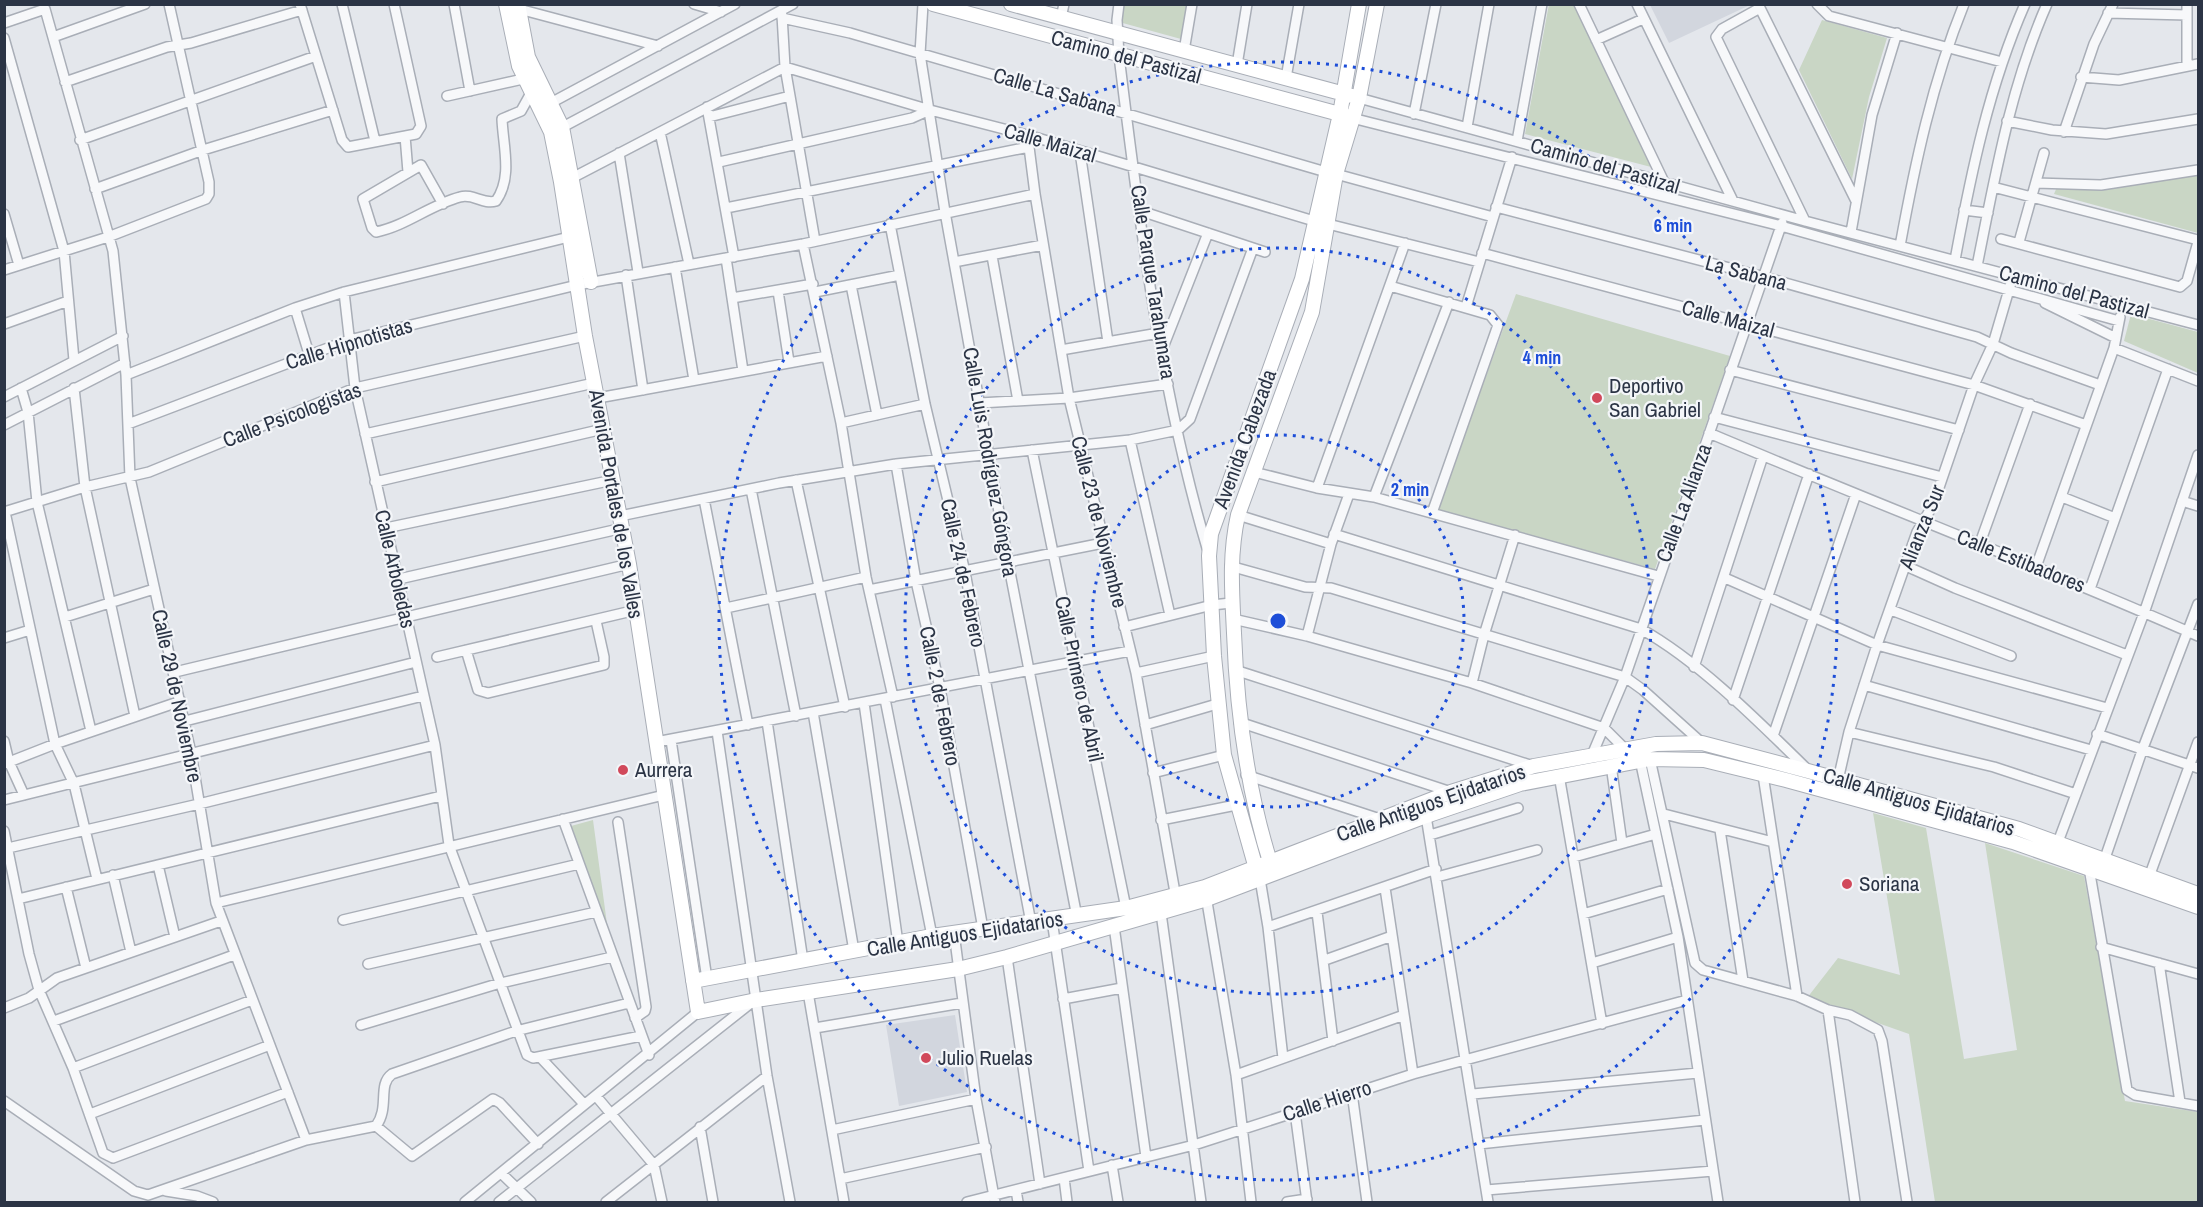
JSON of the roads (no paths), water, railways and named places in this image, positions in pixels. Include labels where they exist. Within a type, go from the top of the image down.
[{"type":"street","points":[[53,37],[145,4]]},
{"type":"street","points":[[4,270],[108,237],[201,203],[206,199],[209,189],[203,150],[169,4]]},
{"type":"street","points":[[342,4],[375,141]]},
{"type":"street","points":[[65,82],[167,47],[301,7],[342,140],[348,147],[405,136],[419,131],[421,120],[394,4]]},
{"type":"street","points":[[454,4],[470,91]]},
{"type":"street","points":[[694,4],[721,12]]},
{"type":"street","points":[[546,105],[735,4]]},
{"type":"street","points":[[557,129],[782,14],[793,4]]},
{"type":"street","name":"Calle Luis Rodríguez Góngora","points":[[923,4],[920,54],[945,212],[1008,562],[1077,917]]},
{"type":"street","name":"Camino del Pastizal","points":[[933,4],[1346,116],[1512,156],[1781,226],[2120,321]]},
{"type":"street","name":"Camino del Pastizal","points":[[1011,4],[1062,11],[1117,33],[1805,221],[2199,325]]},
{"type":"street","name":"Calle Parque Tarahumara","points":[[1119,4],[1117,33],[1119,56],[1159,333],[1178,430],[1209,556]]},
{"type":"street","points":[[1184,51],[1192,4]]},
{"type":"street","points":[[1237,64],[1247,4]]},
{"type":"street","points":[[1286,78],[1299,4]]},
{"type":"street","name":"Avenida Cabezada","points":[[1257,872],[1236,805],[1224,755],[1217,704],[1209,556],[1217,514],[1302,279],[1314,221],[1331,173],[1346,116],[1344,94],[1359,4]]},
{"type":"street","name":"Avenida Cabezada","points":[[1346,116],[1359,98],[1377,4]]},
{"type":"street","points":[[1414,114],[1436,4]]},
{"type":"street","points":[[1467,127],[1489,4]]},
{"type":"street","points":[[1517,141],[1542,4]]},
{"type":"street","points":[[1579,4],[1664,182]]},
{"type":"street","points":[[1636,4],[1733,201]]},
{"type":"street","points":[[1817,4],[1829,16],[2002,62]]},
{"type":"street","points":[[1900,246],[1927,117],[1947,46],[1964,4]]},
{"type":"street","points":[[1955,260],[1982,131],[2002,62],[2025,4]]},
{"type":"street","points":[[1977,266],[1994,187],[2002,135],[2012,99],[2047,4]]},
{"type":"street","points":[[2187,4],[2187,66]]},
{"type":"street","points":[[515,6],[658,46]]},
{"type":"street","name":"Avenida Portales de los Valles","points":[[515,6],[523,79],[531,93],[546,105]]},
{"type":"street","name":"Avenida Portales de los Valles","points":[[515,6],[528,57],[557,129],[572,178],[584,284],[585,336],[622,522],[699,1012]]},
{"type":"street","points":[[1805,221],[1716,37],[1722,29],[1759,6],[1856,201]]},
{"type":"street","points":[[4,23],[47,7]]},
{"type":"street","name":"Calle 29 de Noviembre","points":[[47,7],[116,273],[126,375],[130,478],[181,701],[216,903],[306,1140]]},
{"type":"street","points":[[2064,132],[2081,77],[2110,9],[2187,15]]},
{"type":"street","points":[[782,14],[785,67],[815,241]]},
{"type":"street","name":"Calle La Sabana","points":[[782,14],[1331,173],[1494,212]]},
{"type":"street","points":[[1596,40],[1643,19]]},
{"type":"street","points":[[1851,232],[1872,115],[1896,33]]},
{"type":"street","points":[[1354,36],[1371,38]]},
{"type":"street","points":[[4,38],[64,251],[74,360]]},
{"type":"street","points":[[80,140],[316,56]]},
{"type":"street","points":[[2081,77],[2119,80],[2199,64]]},
{"type":"street","points":[[572,178],[785,67]]},
{"type":"street","name":"Calle Maizal","points":[[785,67],[930,110],[1031,136],[1314,221]]},
{"type":"street","points":[[447,96],[523,79]]},
{"type":"street","points":[[443,204],[421,165],[367,194],[363,202],[372,228],[376,232],[413,220],[443,204],[466,196],[482,202],[496,201],[505,179],[506,157],[502,119],[521,111],[531,93]]},
{"type":"street","points":[[1992,95],[2012,99]]},
{"type":"street","points":[[709,117],[790,96]]},
{"type":"street","points":[[707,106],[726,208],[732,298],[742,370]]},
{"type":"street","points":[[94,189],[203,150],[333,110]]},
{"type":"street","points":[[719,162],[798,142],[912,118],[930,110]]},
{"type":"street","points":[[2007,121],[2064,132],[2106,134],[2199,119]]},
{"type":"street","name":"Avenida Portales de los Valles","points":[[557,129],[569,237],[584,284]]},
{"type":"street","points":[[1982,131],[2002,135]]},
{"type":"street","points":[[660,132],[689,264]]},
{"type":"street","points":[[405,136],[408,172]]},
{"type":"street","name":"Calle 23 de Noviembre","points":[[1031,136],[1029,147],[1035,194],[1069,398],[1136,674],[1177,902]]},
{"type":"street","points":[[726,208],[1029,147]]},
{"type":"street","points":[[1080,152],[1108,342]]},
{"type":"street","points":[[619,153],[638,272]]},
{"type":"street","points":[[2019,242],[2044,153]]},
{"type":"street","points":[[1466,307],[1512,156]]},
{"type":"street","points":[[2036,183],[2101,185],[2199,170]]},
{"type":"street","name":"Avenida Cabezada","points":[[1272,867],[1246,775],[1235,670],[1230,566],[1238,515],[1312,312],[1328,224],[1331,173]]},
{"type":"street","points":[[1994,187],[2032,195],[2199,241],[2187,280],[2181,287],[2001,239]]},
{"type":"street","name":"Calle Hipnotistas","points":[[128,424],[349,340],[638,272],[803,244],[1035,194]]},
{"type":"street","points":[[1965,210],[1988,213]]},
{"type":"street","points":[[1141,211],[1265,252]]},
{"type":"street","name":"La Sabana","points":[[1494,212],[1764,277],[1977,337],[2100,385]]},
{"type":"street","points":[[4,214],[19,265]]},
{"type":"street","name":"Calle La Alianza","points":[[1592,755],[1625,677],[1658,576],[1785,215]]},
{"type":"street","name":"Calle 24 de Febrero","points":[[890,224],[925,404],[965,572],[1031,922]]},
{"type":"street","name":"Calle Maizal","points":[[1328,224],[1405,243],[1481,258],[1746,323],[1974,385],[2086,425]]},
{"type":"street","points":[[1162,350],[1208,233]]},
{"type":"street","points":[[126,375],[296,308],[344,292],[569,237]]},
{"type":"street","points":[[1317,488],[1405,243]]},
{"type":"street","points":[[803,244],[814,288],[840,423],[866,577],[933,936]]},
{"type":"street","points":[[954,262],[1043,245]]},
{"type":"street","points":[[399,579],[704,499],[796,480],[896,464],[1130,440],[1178,430],[1190,419],[1253,248]]},
{"type":"street","points":[[992,256],[1017,401]]},
{"type":"street","points":[[675,267],[694,380]]},
{"type":"street","points":[[626,275],[644,390]]},
{"type":"street","points":[[732,298],[778,291],[851,285],[900,275]]},
{"type":"street","name":"Alianza Sur","points":[[1838,780],[1849,732],[1877,645],[1922,522],[1933,505],[1974,385],[1993,344],[2013,276]]},
{"type":"street","points":[[851,285],[877,415]]},
{"type":"street","points":[[1390,286],[1494,317],[1497,330],[1431,513]]},
{"type":"street","points":[[778,291],[789,362]]},
{"type":"street","name":"Calle Arboledas","points":[[344,292],[355,388],[435,745],[449,846],[524,1051],[530,1057],[540,1057]]},
{"type":"street","points":[[2043,298],[2049,306],[2116,338]]},
{"type":"street","points":[[4,324],[68,301]]},
{"type":"street","points":[[1374,497],[1449,302]]},
{"type":"street","points":[[2036,567],[2114,348],[2124,306]]},
{"type":"street","points":[[296,308],[309,354]]},
{"type":"street","points":[[1060,350],[1159,333]]},
{"type":"street","points":[[4,397],[123,336]]},
{"type":"street","name":"Calle Psicologistas","points":[[5,512],[85,487],[130,478],[355,388],[585,336]]},
{"type":"street","points":[[2114,348],[2199,381]]},
{"type":"street","points":[[598,398],[827,356]]},
{"type":"street","points":[[4,425],[125,363]]},
{"type":"street","points":[[2090,589],[2168,369]]},
{"type":"street","points":[[1730,370],[1959,430]]},
{"type":"street","points":[[365,434],[594,383]]},
{"type":"street","points":[[980,403],[1069,398],[1168,384]]},
{"type":"street","points":[[21,387],[28,412],[36,502],[91,731]]},
{"type":"street","points":[[74,388],[85,487],[135,716]]},
{"type":"street","points":[[840,423],[925,404]]},
{"type":"street","points":[[1980,543],[2030,404]]},
{"type":"street","points":[[1714,417],[1942,477]]},
{"type":"street","points":[[375,482],[603,429]]},
{"type":"street","name":"Calle Estibadores","points":[[1709,433],[1922,522],[1980,543],[2194,634]]},
{"type":"street","points":[[1130,440],[1170,615]]},
{"type":"street","name":"Calle Primero de Abril","points":[[1032,450],[1126,908]]},
{"type":"street","points":[[2058,842],[2106,708],[2144,613],[2199,455]]},
{"type":"street","points":[[1694,667],[1725,578],[1763,456]]},
{"type":"street","name":"Calle 2 de Febrero","points":[[896,464],[916,581],[940,688],[983,929]]},
{"type":"street","points":[[1254,472],[1317,488],[1374,497],[1658,576]]},
{"type":"street","points":[[1733,700],[1809,474]]},
{"type":"street","points":[[386,528],[613,480]]},
{"type":"street","points":[[796,480],[845,707]]},
{"type":"street","points":[[751,489],[796,716]]},
{"type":"street","points":[[1307,636],[1331,544],[1349,494]]},
{"type":"street","points":[[1773,736],[1856,494]]},
{"type":"street","points":[[2062,497],[2115,518]]},
{"type":"street","points":[[704,499],[748,725]]},
{"type":"street","points":[[2182,501],[2199,506]]},
{"type":"street","points":[[5,512],[55,744],[74,784],[97,879]]},
{"type":"street","points":[[1238,515],[1331,544]]},
{"type":"street","points":[[1334,534],[1641,629],[1656,637],[1694,667],[1773,736],[1809,771]]},
{"type":"street","points":[[1472,683],[1484,635],[1515,535]]},
{"type":"street","points":[[869,590],[1103,543]]},
{"type":"street","points":[[175,672],[629,564]]},
{"type":"street","points":[[1230,566],[1305,587],[1331,588],[1625,677],[1644,690],[1702,743]]},
{"type":"street","points":[[1906,566],[1955,588],[2127,655]]},
{"type":"street","points":[[726,608],[866,577]]},
{"type":"street","points":[[1725,578],[1877,645],[2106,708]]},
{"type":"street","points":[[65,617],[154,590]]},
{"type":"street","points":[[1124,627],[1212,605],[1231,603]]},
{"type":"street","points":[[2104,861],[2143,748],[2194,634],[2199,604]]},
{"type":"street","points":[[437,657],[636,610]]},
{"type":"street","points":[[1891,610],[2011,656]]},
{"type":"street","points":[[1233,619],[1307,636],[1472,683],[1604,728],[1638,754],[1664,814],[1693,958],[1704,970],[1797,996],[1828,1010],[1850,1015],[1878,1030],[1882,1041],[1907,1203]]},
{"type":"street","points":[[466,650],[478,690],[488,693],[596,668],[605,661],[596,621]]},
{"type":"street","points":[[4,638],[30,630]]},
{"type":"street","points":[[656,742],[1130,651]]},
{"type":"street","points":[[1136,674],[1214,656]]},
{"type":"street","points":[[185,721],[416,662]]},
{"type":"street","points":[[1235,670],[1534,766]]},
{"type":"street","points":[[1864,685],[2091,750]]},
{"type":"street","points":[[4,800],[423,696]]},
{"type":"street","points":[[7,763],[91,731],[181,701]]},
{"type":"street","points":[[864,703],[898,943]]},
{"type":"street","points":[[1145,725],[1217,704]]},
{"type":"street","points":[[813,712],[854,951]]},
{"type":"street","points":[[767,721],[803,961]]},
{"type":"street","points":[[1239,722],[1451,792]]},
{"type":"street","points":[[717,731],[767,1076],[790,1203]]},
{"type":"street","points":[[1849,732],[1994,767],[2076,794]]},
{"type":"street","points":[[2097,734],[2194,767]]},
{"type":"street","points":[[671,740],[707,979]]},
{"type":"street","points":[[4,741],[7,763],[24,795]]},
{"type":"street","points":[[2149,877],[2194,767],[2199,742]]},
{"type":"street","name":"Calle Antiguos Ejidatarios","points":[[693,981],[933,936],[1177,902],[1257,872],[1520,784],[1611,765],[1656,744],[1702,743],[1809,771],[2058,842],[2149,877],[2198,890]]},
{"type":"street","points":[[8,848],[199,804],[435,745]]},
{"type":"street","points":[[1638,754],[1678,937],[1718,1203]]},
{"type":"street","name":"Calle Antiguos Ejidatarios","points":[[1272,867],[1380,819],[1451,792],[1534,766],[1592,755],[1638,754],[1704,760],[2013,842],[2199,907]]},
{"type":"street","points":[[1153,773],[1224,755]]},
{"type":"street","points":[[1611,765],[1622,843]]},
{"type":"street","points":[[1246,775],[1380,819]]},
{"type":"street","points":[[1559,775],[1602,1024]]},
{"type":"street","points":[[1763,775],[1797,996]]},
{"type":"street","points":[[216,903],[664,795]]},
{"type":"street","points":[[18,900],[441,796]]},
{"type":"street","points":[[1161,820],[1236,805]]},
{"type":"street","points":[[1430,835],[1518,808]]},
{"type":"street","points":[[1664,814],[1773,842]]},
{"type":"street","points":[[1426,816],[1473,1094],[1488,1203]]},
{"type":"street","points":[[563,819],[649,1055]]},
{"type":"street","points":[[618,822],[646,1007],[645,1011],[635,1018]]},
{"type":"street","points":[[1720,830],[1743,981]]},
{"type":"street","points":[[4,831],[39,990],[73,1068],[103,1153],[113,1158]]},
{"type":"street","points":[[1574,857],[1656,834]]},
{"type":"street","points":[[1268,927],[1437,873],[1537,850]]},
{"type":"street","points":[[343,920],[579,864]]},
{"type":"street","points":[[158,865],[175,937]]},
{"type":"street","points":[[2089,868],[2125,1083],[2130,1094],[2199,1106]]},
{"type":"street","points":[[1257,872],[1268,927],[1283,1058]]},
{"type":"street","points":[[113,875],[131,952]]},
{"type":"street","points":[[66,887],[86,968]]},
{"type":"street","points":[[1385,888],[1413,1074]]},
{"type":"street","points":[[1583,914],[1668,889]]},
{"type":"street","points":[[1206,893],[1236,1075],[1251,1203]]},
{"type":"street","name":"Calle Antiguos Ejidatarios","points":[[465,1203],[699,1012],[756,1000],[958,969],[1161,913],[1177,902]]},
{"type":"street","points":[[368,964],[596,912]]},
{"type":"street","points":[[1317,912],[1325,960],[1333,1041]]},
{"type":"street","points":[[1161,913],[1202,1203]]},
{"type":"street","points":[[1052,920],[1089,1171]]},
{"type":"street","points":[[4,1008],[29,998],[57,978],[221,921]]},
{"type":"street","points":[[1114,926],[1146,1157]]},
{"type":"street","points":[[954,933],[976,1099],[995,1200]]},
{"type":"street","points":[[1325,960],[1392,936]]},
{"type":"street","points":[[1592,963],[1678,937]]},
{"type":"street","points":[[2101,947],[2199,974]]},
{"type":"street","points":[[54,1021],[234,955]]},
{"type":"street","points":[[361,1025],[501,983],[612,957]]},
{"type":"street","points":[[1007,957],[1040,1184]]},
{"type":"street","points":[[2159,963],[2180,1102]]},
{"type":"street","points":[[1063,999],[1122,988]]},
{"type":"street","points":[[808,992],[844,1203]]},
{"type":"street","points":[[73,1068],[252,1000]]},
{"type":"street","name":"Calle Antiguos Ejidatarios","points":[[499,1203],[756,1000]]},
{"type":"street","name":"Calle Hierro","points":[[968,1203],[995,1200],[1016,1190],[1194,1145],[1413,1074],[1688,1000]]},
{"type":"street","points":[[376,1126],[384,1111],[384,1085],[389,1077],[516,1031],[629,1003]]},
{"type":"street","points":[[815,1028],[962,1003]]},
{"type":"street","points":[[1828,1010],[1855,1203]]},
{"type":"street","points":[[1236,1075],[1404,1015]]},
{"type":"street","points":[[540,1057],[641,1036]]},
{"type":"street","points":[[90,1114],[270,1045]]},
{"type":"street","points":[[540,1057],[584,1104]]},
{"type":"street","points":[[1473,1094],[1698,1073]]},
{"type":"street","points":[[610,1201],[700,1127],[767,1076]]},
{"type":"street","points":[[106,1170],[113,1158],[288,1092]]},
{"type":"street","points":[[1352,1092],[1367,1203]]},
{"type":"street","points":[[596,1096],[654,1165],[662,1203]]},
{"type":"street","points":[[376,1126],[407,1154],[416,1155],[493,1099],[500,1103],[538,1144]]},
{"type":"street","points":[[832,1130],[976,1099]]},
{"type":"street","points":[[4,1101],[141,1194],[159,1192],[197,1196],[213,1203]]},
{"type":"street","points":[[1287,1203],[1307,1201],[1295,1112]]},
{"type":"street","points":[[1479,1144],[1705,1120]]},
{"type":"street","points":[[159,1192],[306,1140],[376,1126]]},
{"type":"street","points":[[700,1127],[713,1203]]},
{"type":"street","points":[[840,1179],[986,1147]]},
{"type":"street","points":[[96,1164],[103,1153]]},
{"type":"street","points":[[1112,1165],[1118,1203]]},
{"type":"street","points":[[1486,1190],[1713,1171]]},
{"type":"street","points":[[501,1173],[518,1187],[531,1203]]},
{"type":"street","points":[[1064,1178],[1066,1203]]},
{"type":"street","points":[[194,1180],[197,1196]]},
{"type":"street","points":[[1016,1190],[1018,1203]]},
{"type":"place","name":"Deportivo San Gabriel","points":[[1597,398]]},
{"type":"place","name":"Aurrera","points":[[623,770]]},
{"type":"place","name":"Soriana","points":[[1847,884]]},
{"type":"place","name":"Julio Ruelas","points":[[926,1058]]}]
